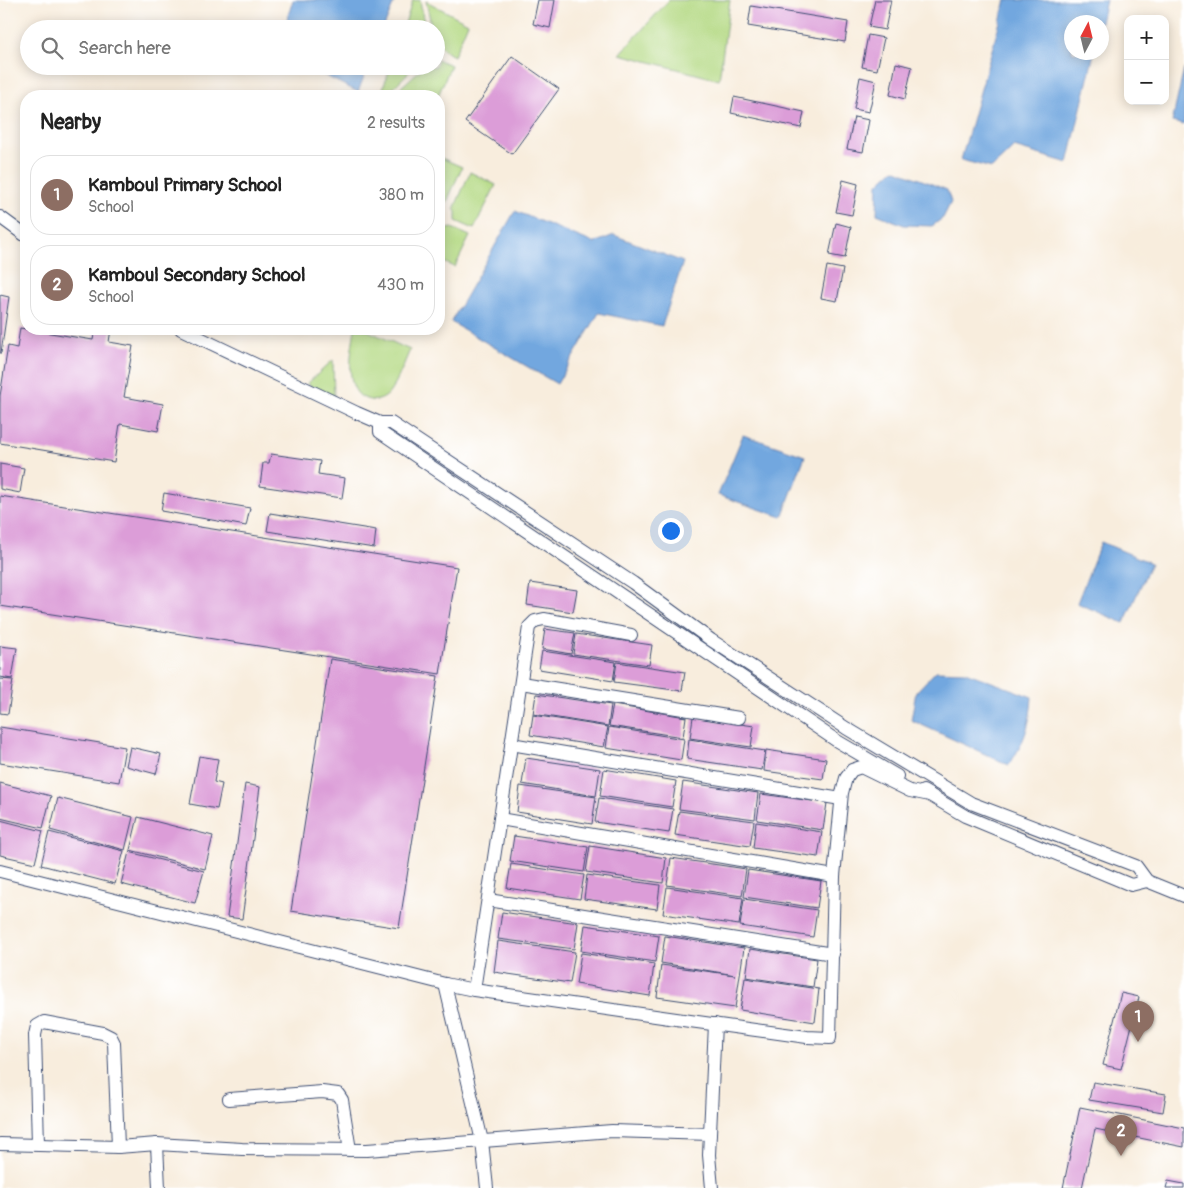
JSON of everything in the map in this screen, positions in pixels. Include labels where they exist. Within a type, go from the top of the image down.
[{"type":"street","points":[[0,217],[20,232]]},
{"type":"street","points":[[194,335],[380,423],[390,422],[633,583],[710,640],[846,728],[972,803],[1136,866],[1147,881],[1184,896]]},
{"type":"street","points":[[380,423],[380,432],[837,741],[965,816],[1131,885],[1147,881]]},
{"type":"street","points":[[474,990],[529,627],[535,621],[544,619],[631,635]]},
{"type":"street","points":[[521,683],[739,718]]},
{"type":"street","points":[[837,741],[846,728]]},
{"type":"street","points":[[512,744],[841,799]]},
{"type":"street","points":[[0,871],[474,990],[807,1037],[830,1038],[834,876],[841,799],[846,778],[852,770],[861,767],[910,791],[930,795]]},
{"type":"street","points":[[500,819],[834,876]]},
{"type":"street","points":[[488,900],[833,954]]},
{"type":"street","points":[[445,984],[482,1141],[487,1188]]},
{"type":"street","points":[[38,1144],[35,1035],[37,1026],[44,1022],[103,1033],[111,1037],[114,1043],[118,1147]]},
{"type":"street","points":[[712,1188],[709,1155],[715,1024]]},
{"type":"street","points":[[229,1099],[322,1092],[338,1094],[342,1100],[350,1150]]},
{"type":"street","points":[[0,1144],[118,1147],[158,1144],[242,1149],[367,1150],[612,1131],[710,1134]]},
{"type":"street","points":[[158,1144],[160,1188]]},
{"type":"green space","points":[[413,0],[420,0],[423,20],[406,20]]},
{"type":"green space","points":[[669,0],[730,0],[719,80],[620,54]]},
{"type":"green space","points":[[426,1],[468,23],[454,56],[445,51],[445,20],[430,20]]},
{"type":"green space","points":[[445,63],[451,65],[441,90],[398,90],[414,75],[445,75]]},
{"type":"green space","points":[[388,75],[406,75],[391,90],[383,88]]},
{"type":"green space","points":[[445,160],[462,167],[445,204]]},
{"type":"green space","points":[[470,172],[496,185],[474,229],[456,221],[454,209]]},
{"type":"green space","points":[[452,228],[470,236],[455,267],[445,263],[445,230]]},
{"type":"green space","points":[[354,335],[377,335],[410,350],[393,387],[384,398],[376,400],[370,400],[361,396],[355,390],[352,381],[351,359]]},
{"type":"green space","points":[[333,360],[334,399],[307,384]]},
{"type":"water","points":[[293,0],[395,0],[387,20],[287,20]]},
{"type":"water","points":[[1006,0],[1106,0],[1103,15],[1064,15],[1064,60],[1092,60],[1068,163],[1014,147],[992,168],[961,160]]},
{"type":"water","points":[[1184,69],[1184,125],[1172,122]]},
{"type":"water","points":[[324,75],[365,75],[359,90],[354,90]]},
{"type":"water","points":[[894,169],[947,190],[951,202],[943,218],[932,226],[904,225],[877,214],[878,184]]},
{"type":"water","points":[[515,211],[594,243],[614,235],[683,262],[662,326],[599,313],[557,384],[451,322]]},
{"type":"water","points":[[743,435],[805,456],[782,517],[718,495]]},
{"type":"water","points":[[1101,542],[1151,563],[1124,623],[1077,603]]},
{"type":"water","points":[[936,671],[965,672],[1032,697],[1026,732],[1009,765],[911,720],[916,692]]},
{"type":"building","points":[[538,0],[555,0],[550,28],[533,24]]},
{"type":"building","points":[[875,0],[891,0],[885,30],[869,27]]},
{"type":"building","points":[[751,6],[848,22],[845,42],[748,26]]},
{"type":"building","points":[[868,35],[884,38],[877,70],[862,67]]},
{"type":"building","points":[[512,56],[559,89],[512,154],[465,122]]},
{"type":"building","points":[[896,63],[912,67],[905,99],[890,95]]},
{"type":"building","points":[[860,77],[876,81],[869,112],[854,109]]},
{"type":"building","points":[[734,97],[804,112],[801,128],[731,113]]},
{"type":"building","points":[[854,117],[869,120],[863,152],[847,149]]},
{"type":"building","points":[[843,180],[858,184],[852,215],[836,212]]},
{"type":"building","points":[[836,223],[851,227],[845,258],[829,255]]},
{"type":"building","points":[[827,266],[843,269],[837,301],[821,298]]},
{"type":"building","points":[[0,295],[9,297],[1,353],[0,353]]},
{"type":"building","points":[[20,328],[20,335],[63,335],[93,340],[94,335],[110,335],[109,342],[133,346],[124,397],[163,404],[158,431],[120,424],[114,462],[0,443],[0,396],[8,346],[17,348]]},
{"type":"building","points":[[271,454],[320,461],[318,474],[345,478],[342,498],[260,486],[263,463],[269,463]]},
{"type":"building","points":[[0,464],[24,468],[20,493],[0,489]]},
{"type":"building","points":[[164,493],[250,508],[246,526],[161,511]]},
{"type":"building","points":[[0,496],[457,567],[440,674],[0,606]]},
{"type":"building","points":[[270,513],[376,530],[374,548],[267,531]]},
{"type":"building","points":[[530,583],[577,590],[573,612],[527,605]]},
{"type":"building","points":[[545,629],[575,633],[571,654],[542,649]]},
{"type":"building","points":[[576,634],[652,645],[649,665],[573,654]]},
{"type":"building","points":[[0,646],[17,648],[12,679],[0,677]]},
{"type":"building","points":[[542,651],[616,662],[613,681],[539,669]]},
{"type":"building","points":[[330,659],[438,676],[399,928],[291,911]]},
{"type":"building","points":[[617,662],[685,672],[682,691],[614,682]]},
{"type":"building","points":[[0,679],[13,680],[8,714],[0,713]]},
{"type":"building","points":[[536,694],[611,705],[608,726],[533,714]]},
{"type":"building","points":[[613,705],[686,717],[683,737],[609,726]]},
{"type":"building","points":[[533,715],[608,727],[604,747],[530,735]]},
{"type":"building","points":[[693,717],[754,726],[751,747],[690,738]]},
{"type":"building","points":[[0,727],[125,747],[119,782],[0,763]]},
{"type":"building","points":[[609,727],[684,739],[681,760],[606,748]]},
{"type":"building","points":[[689,739],[765,751],[762,770],[687,759]]},
{"type":"building","points":[[130,747],[161,754],[156,774],[126,766]]},
{"type":"building","points":[[766,750],[826,759],[823,779],[764,771]]},
{"type":"building","points":[[199,756],[218,759],[214,782],[222,784],[217,809],[190,804]]},
{"type":"building","points":[[526,758],[600,769],[596,796],[522,784]]},
{"type":"building","points":[[604,769],[676,781],[672,807],[600,796]]},
{"type":"building","points":[[683,782],[758,793],[755,819],[679,809]]},
{"type":"building","points":[[0,783],[51,796],[43,828],[0,818]]},
{"type":"building","points":[[245,784],[260,787],[242,919],[227,917]]},
{"type":"building","points":[[520,786],[596,797],[592,824],[517,812]]},
{"type":"building","points":[[761,794],[827,803],[823,830],[757,820]]},
{"type":"building","points":[[58,798],[133,817],[125,850],[50,830]]},
{"type":"building","points":[[599,798],[673,809],[669,833],[595,822]]},
{"type":"building","points":[[679,811],[754,821],[750,846],[675,835]]},
{"type":"building","points":[[138,817],[213,836],[205,869],[130,850]]},
{"type":"building","points":[[0,820],[43,831],[35,863],[0,855]]},
{"type":"building","points":[[756,822],[822,832],[818,857],[753,848]]},
{"type":"building","points":[[49,832],[124,851],[115,884],[41,865]]},
{"type":"building","points":[[514,836],[588,847],[584,872],[510,861]]},
{"type":"building","points":[[590,846],[666,858],[663,883],[586,872]]},
{"type":"building","points":[[129,852],[204,871],[195,903],[121,884]]},
{"type":"building","points":[[671,858],[746,869],[742,896],[667,885]]},
{"type":"building","points":[[511,864],[584,875],[580,899],[507,888]]},
{"type":"building","points":[[748,870],[821,881],[817,908],[744,897]]},
{"type":"building","points":[[587,875],[660,885],[657,909],[584,899]]},
{"type":"building","points":[[667,887],[743,898],[739,925],[663,914]]},
{"type":"building","points":[[744,899],[817,910],[813,937],[740,926]]},
{"type":"building","points":[[502,912],[578,923],[574,949],[498,939]]},
{"type":"building","points":[[585,925],[659,936],[655,962],[581,951]]},
{"type":"building","points":[[665,936],[744,948],[735,1008],[657,997],[661,965],[735,975],[661,963]]},
{"type":"building","points":[[498,941],[575,952],[570,983],[494,972]]},
{"type":"building","points":[[750,949],[817,959],[813,987],[746,977]]},
{"type":"building","points":[[581,953],[654,964],[650,996],[576,984]]},
{"type":"building","points":[[745,978],[819,989],[815,1022],[740,1010]]},
{"type":"building","points":[[1121,993],[1139,997],[1121,1069],[1103,1065]]},
{"type":"building","points":[[1093,1082],[1166,1094],[1163,1112],[1089,1100]]},
{"type":"building","points":[[1080,1107],[1184,1128],[1184,1147],[1095,1129],[1082,1188],[1063,1188]]},
{"type":"building","points":[[1168,1181],[1184,1184],[1184,1188],[1166,1188]]},
{"type":"place","name":"Kamboul Primary School","points":[[1138,1042]]},
{"type":"place","name":"Kamboul Secondary School","points":[[1121,1156]]}]
